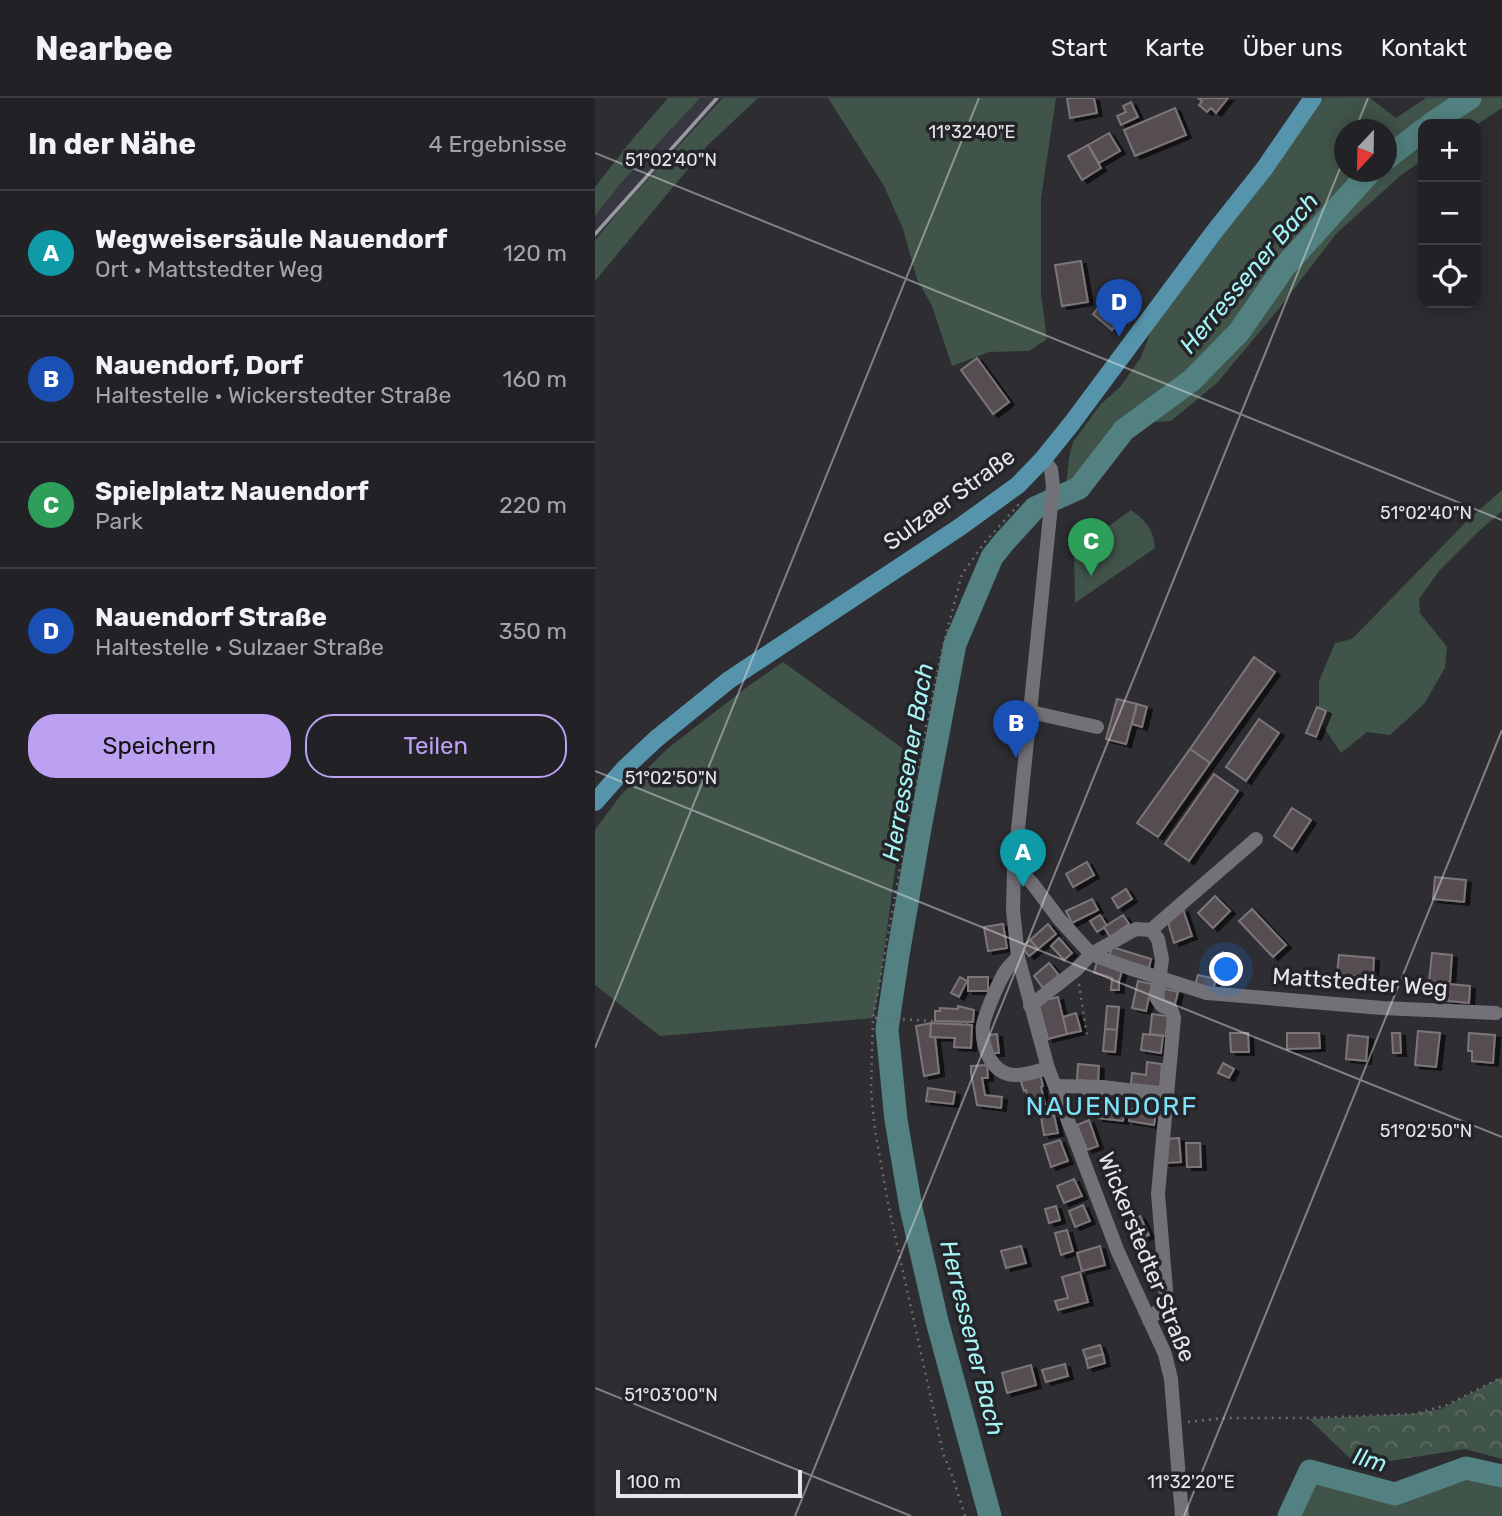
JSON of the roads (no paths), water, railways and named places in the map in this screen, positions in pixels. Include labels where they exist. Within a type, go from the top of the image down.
[{"type":"main road","name":"Sulzaer Straße","points":[[595,803],[625,768],[656,739],[720,687],[960,527],[1018,485],[1044,459],[1072,423],[1263,169],[1313,98]]},
{"type":"street","name":"Wickerstedter Straße","points":[[1044,459],[1051,469],[1053,486],[1014,869],[1013,910],[1018,957],[1048,1068],[1118,1252],[1164,1354],[1171,1379],[1182,1516]]},
{"type":"street","points":[[1031,712],[1097,727]]},
{"type":"street","points":[[1030,1006],[1076,970],[1091,954],[1136,929],[1151,930],[1256,839]]},
{"type":"street","name":"Mattstedter Weg","points":[[1014,869],[1032,883],[1060,920],[1091,954],[1207,993],[1394,1009],[1496,1013]]},
{"type":"street","points":[[1149,1320],[1163,1306],[1166,1290],[1158,1194],[1174,1018],[1171,1009],[1162,1006],[1157,999],[1162,959],[1158,939],[1151,930]]},
{"type":"street","points":[[1018,957],[1005,971],[983,1024],[986,1052],[993,1064],[1005,1073],[1027,1074],[1048,1068]]},
{"type":"street","points":[[1056,1086],[1103,1087],[1166,1095]]},
{"type":"waterway","name":"Herressener Bach","points":[[1438,119],[1470,98]]},
{"type":"waterway","name":"Herressener Bach","points":[[1397,150],[1418,134]]},
{"type":"waterway","name":"Herressener Bach","points":[[990,1516],[937,1321],[911,1208],[896,1120],[887,1029],[920,828],[955,644],[992,557],[1004,542],[1035,508],[1079,488],[1124,430],[1192,380],[1239,332],[1285,266],[1361,182]]},
{"type":"waterway","name":"Ilm","points":[[1289,1516],[1310,1471],[1395,1494],[1466,1468],[1502,1476]]},
{"type":"railway","points":[[595,234],[717,98]]},
{"type":"place","name":"Nauendorf Straße","points":[[1119,337]]},
{"type":"place","name":"Spielplatz Nauendorf","points":[[1091,576]]},
{"type":"place","name":"Nauendorf, Dorf","points":[[1016,758]]},
{"type":"place","name":"Wegweisersäule Nauendorf","points":[[1023,887]]},
{"type":"district","name":"NAUENDORF","points":[[1112,1106]]}]
